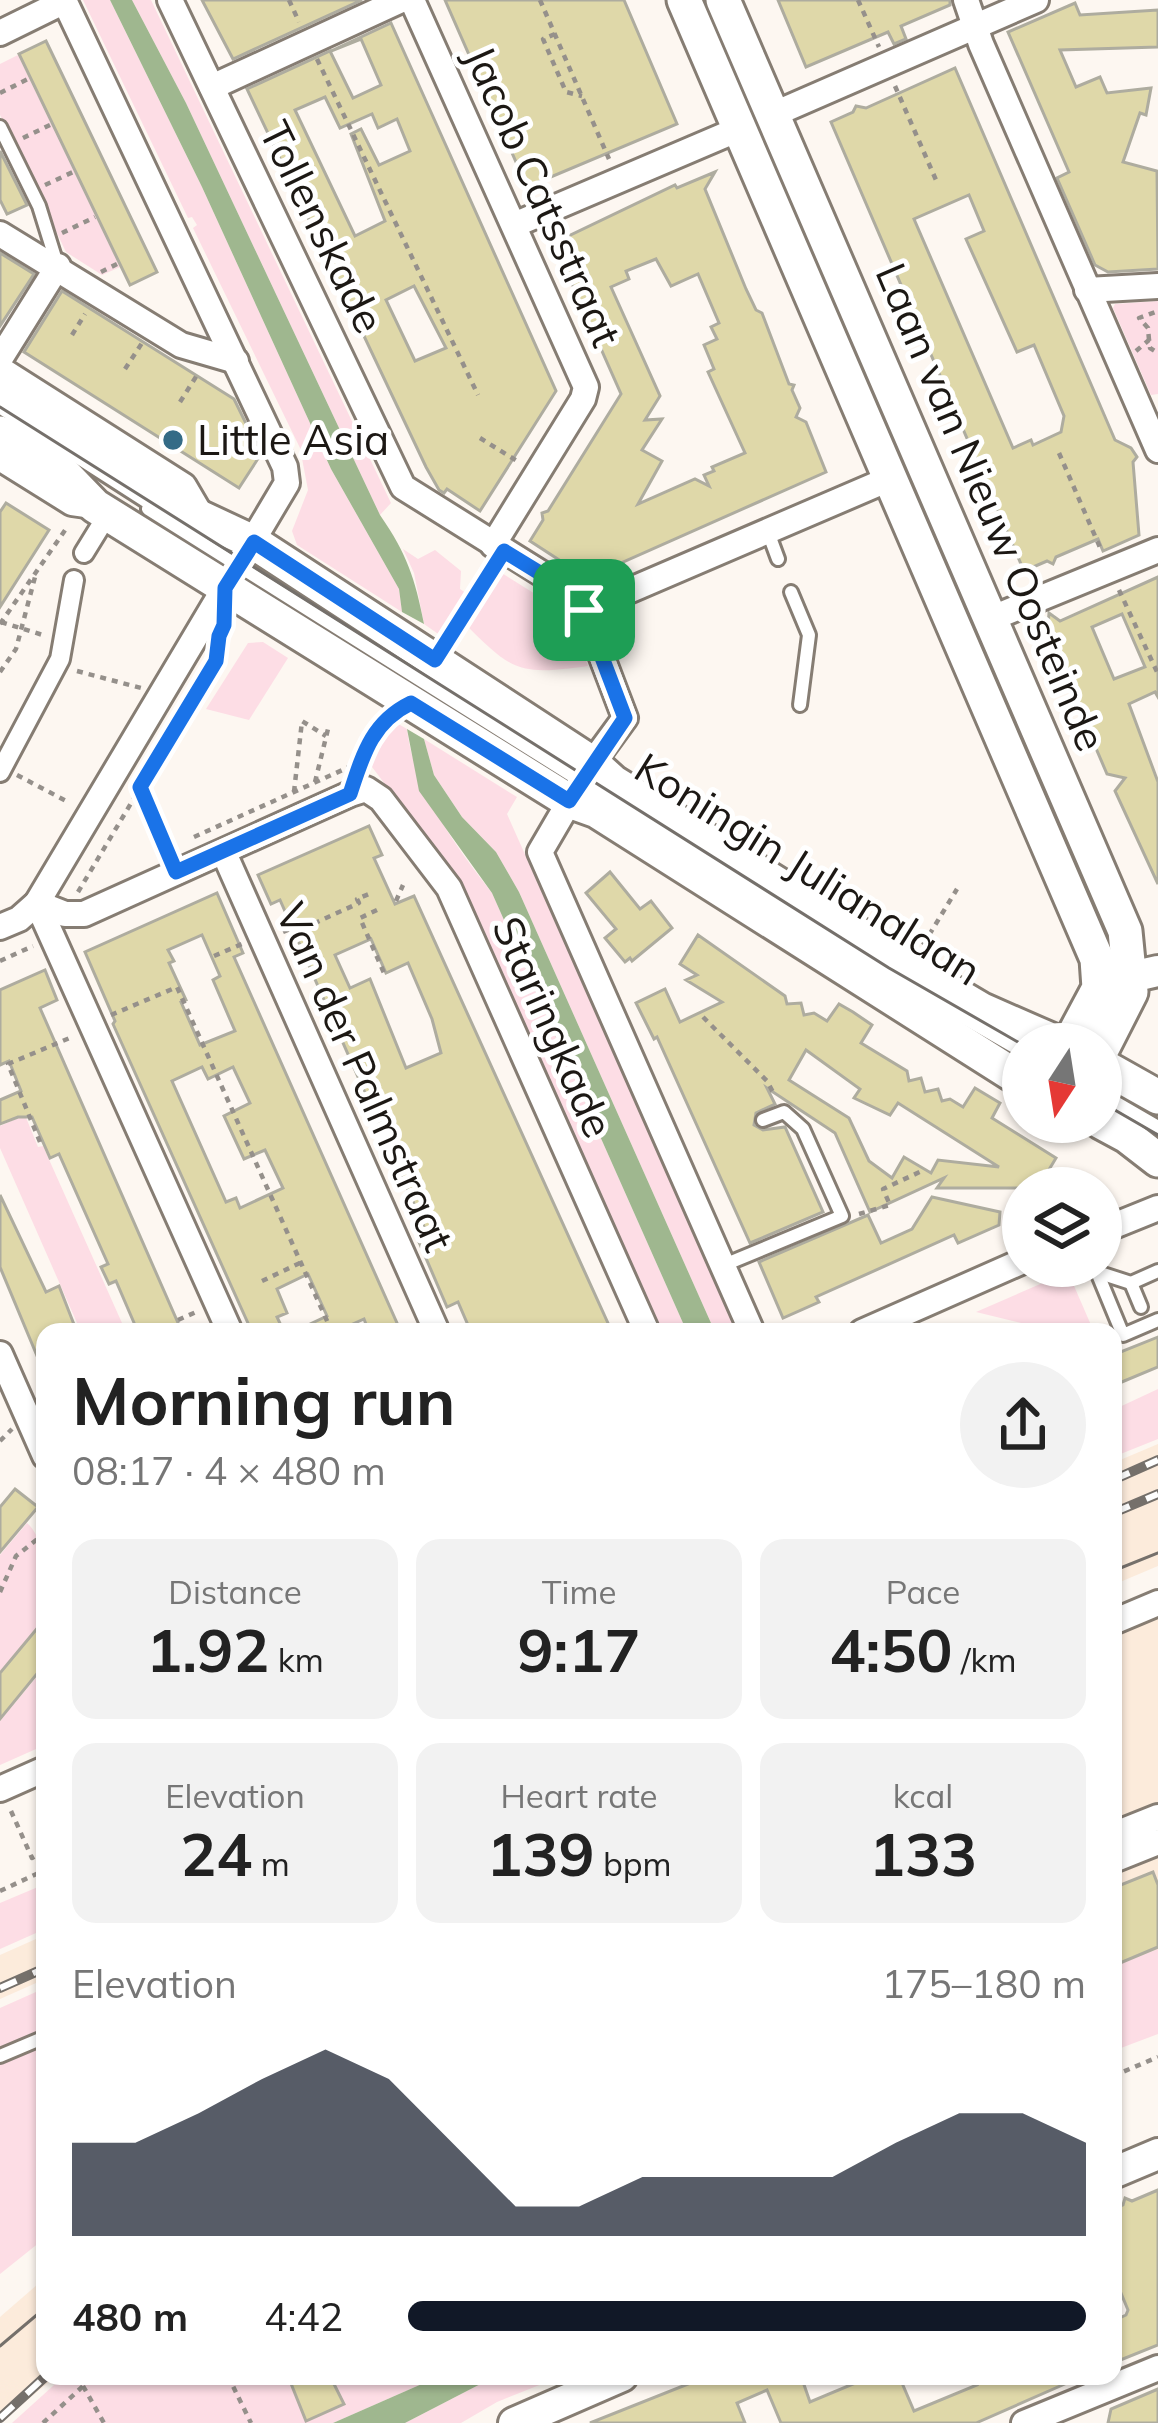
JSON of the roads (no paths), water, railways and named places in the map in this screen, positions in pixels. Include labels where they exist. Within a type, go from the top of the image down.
[{"type":"main road","name":"Laan van Nieuw Oosteinde","points":[[684,0],[1090,941],[1129,973]]},
{"type":"main road","name":"Laan van Nieuw Oosteinde","points":[[723,0],[1125,931],[1129,973]]},
{"type":"main road","name":"Koningin Julianalaan","points":[[0,395],[165,501],[201,515],[239,566],[411,703],[590,787],[1012,1023]]},
{"type":"main road","name":"Koningin Julianalaan","points":[[0,433],[101,505],[435,660],[590,787],[1002,1067]]},
{"type":"main road","points":[[1082,1023],[1100,988],[1129,973]]},
{"type":"main road","points":[[1117,1023],[1127,1005],[1129,973]]},
{"type":"main road","points":[[1122,1077],[1158,1097]]},
{"type":"main road","points":[[1122,1133],[1158,1160]]},
{"type":"street","name":"Tollenskade","points":[[170,0],[404,488],[498,548]]},
{"type":"street","points":[[212,87],[401,0]]},
{"type":"street","name":"Jacob Catsstraat","points":[[412,0],[586,387],[498,548]]},
{"type":"street","points":[[966,0],[1158,450]]},
{"type":"street","points":[[772,115],[1036,0]]},
{"type":"street","points":[[0,33],[64,1],[236,361],[285,467],[287,483],[37,903],[20,919],[0,927]]},
{"type":"street","points":[[514,225],[739,129]]},
{"type":"street","points":[[0,233],[181,345],[236,361]]},
{"type":"street","points":[[0,359],[58,266]]},
{"type":"street","points":[[1087,290],[1158,286]]},
{"type":"street","name":"Koningin Julianalaan","points":[[0,369],[184,486],[201,515]]},
{"type":"street","name":"Koningin Julianalaan","points":[[0,458],[101,505]]},
{"type":"street","points":[[584,610],[889,479]]},
{"type":"street","points":[[84,553],[101,505]]},
{"type":"street","points":[[498,548],[579,597],[625,718],[590,787],[540,852],[748,1323]]},
{"type":"street","points":[[991,620],[1108,567],[1158,550]]},
{"type":"street","points":[[0,772],[57,665],[74,580]]},
{"type":"street","name":"Koningin Julianalaan","points":[[590,787],[644,785],[962,986],[982,1010]]},
{"type":"street","name":"Staringkade","points":[[224,853],[350,794],[366,789],[380,799],[449,888],[643,1323]]},
{"type":"street","points":[[58,923],[224,853]]},
{"type":"street","name":"Van der Palmstraat","points":[[224,853],[433,1323]]},
{"type":"street","points":[[37,903],[58,923],[92,1026],[226,1323]]},
{"type":"street","points":[[1122,1223],[1158,1208]]},
{"type":"street","points":[[906,1323],[1002,1272]]},
{"type":"street","points":[[0,1354],[36,1436]]},
{"type":"street","points":[[1122,1618],[1158,1604]]},
{"type":"street","points":[[0,1789],[36,1773]]},
{"type":"street","points":[[1122,1831],[1158,1817]]},
{"type":"street","points":[[1122,1856],[1158,1842]]},
{"type":"street","points":[[1122,2169],[1158,2154]]},
{"type":"street","points":[[1122,2383],[1158,2368]]},
{"type":"street","points":[[514,2423],[550,2415],[605,2385]]},
{"type":"street","points":[[1024,2423],[1117,2385]]},
{"type":"lane","points":[[0,127],[31,191],[58,266]]},
{"type":"lane","points":[[0,415],[74,462]]},
{"type":"lane","points":[[768,531],[778,559]]},
{"type":"lane","name":"Koningin Julianalaan","points":[[239,566],[886,974],[1002,1040]]},
{"type":"lane","points":[[791,592],[808,635],[800,705]]},
{"type":"lane","points":[[1122,1106],[1158,1126]]},
{"type":"lane","points":[[722,1265],[842,1216],[803,1129],[784,1112],[763,1120]]},
{"type":"lane","points":[[1122,1279],[1131,1282],[1158,1271]]},
{"type":"lane","points":[[1131,1282],[1141,1307]]},
{"type":"lane","points":[[1103,1287],[1118,1323]]},
{"type":"lane","points":[[1122,1334],[1158,1320]]},
{"type":"lane","points":[[0,2056],[36,2041]]},
{"type":"tram line","points":[[0,407],[889,968],[1002,1033]]},
{"type":"tram line","points":[[1122,1114],[1158,1135]]},
{"type":"tram line","points":[[1122,1567],[1158,1553]]},
{"type":"tram line","points":[[0,2346],[36,2316]]},
{"type":"railway","points":[[1122,1476],[1158,1460]]},
{"type":"railway","points":[[1122,1509],[1158,1494]]},
{"type":"railway","points":[[0,1988],[36,1972]]},
{"type":"railway","points":[[0,2418],[36,2385]]},
{"type":"place","name":"Little Asia","points":[[173,440]]}]
